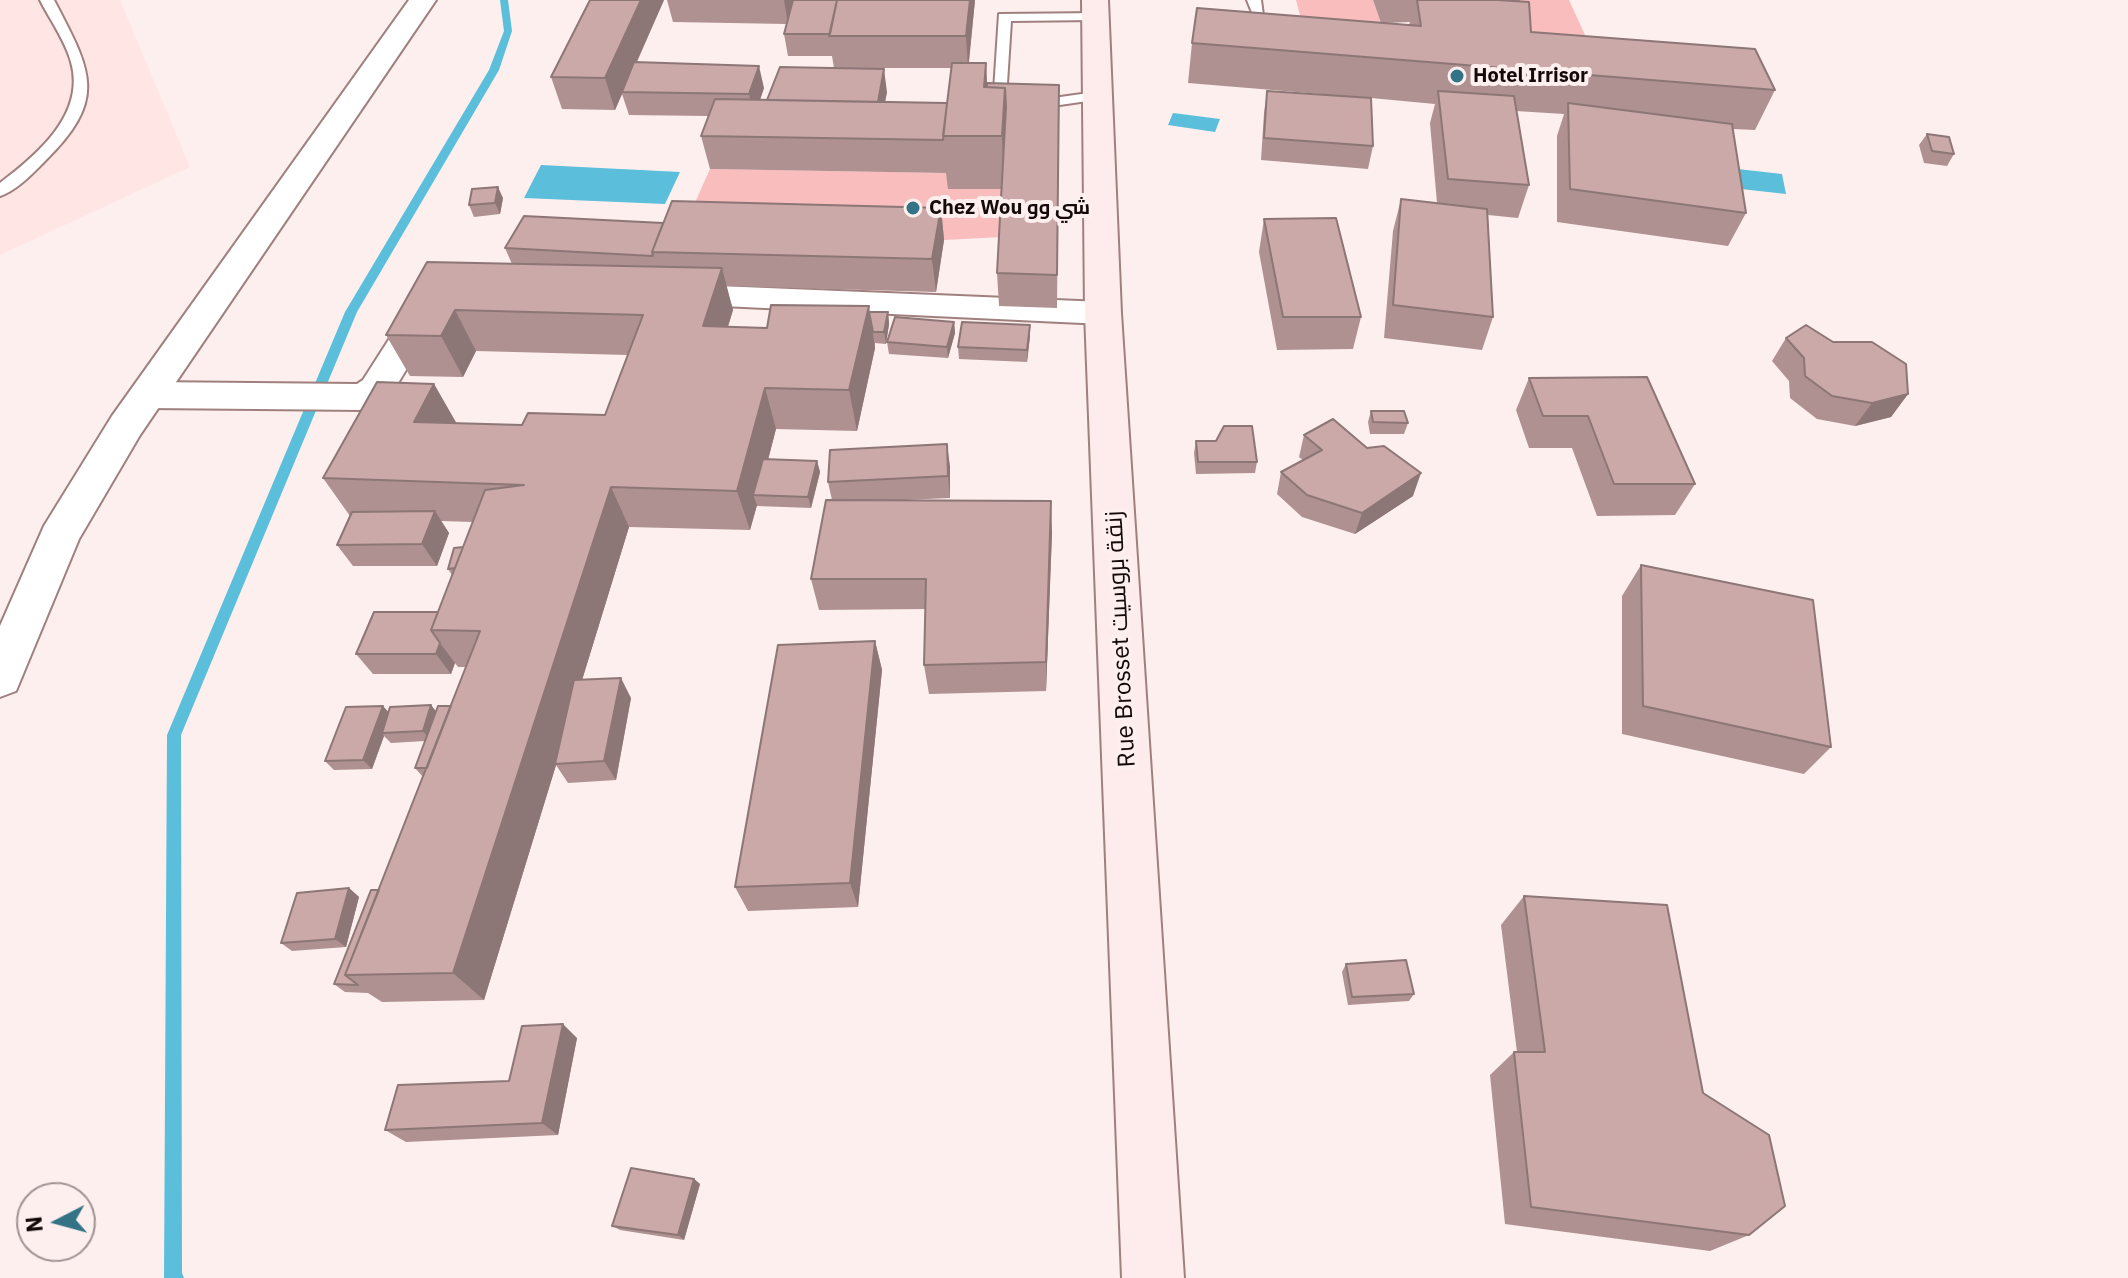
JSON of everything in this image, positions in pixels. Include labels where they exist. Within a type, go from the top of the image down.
[{"type":"main road","name":"Rue Brosset زنقة بروسيت","points":[[1095,8],[1103,313],[1153,1278]]},
{"type":"street","points":[[0,678],[59,537],[148,395],[423,0]]},
{"type":"street","points":[[148,395],[357,399],[371,394],[429,303],[458,288]]},
{"type":"street","points":[[644,294],[1103,313]]},
{"type":"lane","points":[[0,191],[54,143],[67,124],[81,91],[78,62],[47,0]]},
{"type":"lane","points":[[1095,8],[1004,17],[998,103],[1046,103],[1096,96]]},
{"type":"shaded area","points":[[0,0],[120,0],[190,167],[0,255]]},
{"type":"shaded area","points":[[1296,0],[1373,0],[1381,23],[1302,23]]},
{"type":"shaded area","points":[[1503,0],[1569,0],[1585,35],[1518,34]]},
{"type":"shaded area","points":[[710,169],[949,173],[1004,189],[1002,237],[944,240],[681,234]]},
{"type":"water","points":[[1173,113],[1220,119],[1215,132],[1168,125]]},
{"type":"water","points":[[541,165],[680,172],[665,204],[524,198]]},
{"type":"water","points":[[1720,167],[1782,174],[1786,194],[1723,187]]},
{"type":"building","points":[[590,0],[641,0],[605,78],[551,77]]},
{"type":"building","points":[[793,0],[837,0],[830,34],[784,34]]},
{"type":"building","points":[[837,0],[970,0],[966,36],[829,36]]},
{"type":"building","points":[[1417,0],[1529,2],[1531,32],[1755,49],[1775,90],[1192,43],[1197,8],[1421,26]]},
{"type":"building","points":[[634,62],[759,66],[749,94],[622,92]]},
{"type":"building","points":[[952,63],[986,63],[984,87],[1005,88],[1002,136],[943,136]]},
{"type":"building","points":[[780,67],[884,69],[878,102],[767,100]]},
{"type":"building","points":[[987,83],[1059,85],[1057,275],[997,273],[1005,88],[987,87]]},
{"type":"building","points":[[1267,91],[1371,98],[1373,146],[1264,138]]},
{"type":"building","points":[[1438,91],[1514,96],[1529,185],[1448,179]]},
{"type":"building","points":[[715,99],[947,103],[943,140],[701,136]]},
{"type":"building","points":[[1568,103],[1732,124],[1746,213],[1570,189]]},
{"type":"building","points":[[1927,134],[1949,137],[1954,154],[1932,151]]},
{"type":"building","points":[[498,187],[495,203],[469,205],[472,189]]},
{"type":"building","points":[[1401,199],[1487,209],[1493,317],[1393,305]]},
{"type":"building","points":[[672,201],[941,208],[932,259],[652,252]]},
{"type":"building","points":[[524,216],[663,223],[653,256],[505,248]]},
{"type":"building","points":[[1336,218],[1361,317],[1283,317],[1264,219]]},
{"type":"building","points":[[427,262],[722,268],[703,326],[767,328],[771,305],[869,306],[849,390],[765,388],[737,491],[611,487],[453,973],[345,975],[480,631],[431,630],[485,490],[524,485],[323,478],[377,382],[434,384],[414,422],[522,425],[528,413],[605,415],[643,315],[455,310],[441,336],[386,335]]},
{"type":"building","points":[[869,312],[888,312],[884,332],[873,332]]},
{"type":"building","points":[[895,317],[954,322],[947,347],[887,342]]},
{"type":"building","points":[[962,322],[1030,325],[1027,350],[958,347]]},
{"type":"building","points":[[1806,325],[1833,342],[1872,342],[1906,364],[1908,394],[1872,403],[1832,396],[1805,376],[1804,358],[1786,338]]},
{"type":"building","points":[[1647,377],[1695,484],[1614,484],[1588,416],[1543,416],[1529,378]]},
{"type":"building","points":[[1371,411],[1404,411],[1408,423],[1373,422]]},
{"type":"building","points":[[1333,419],[1367,448],[1384,446],[1421,473],[1362,513],[1307,495],[1281,472],[1322,450],[1304,435]]},
{"type":"building","points":[[1224,426],[1252,426],[1257,462],[1198,462],[1196,441],[1216,441]]},
{"type":"building","points":[[947,444],[948,476],[828,482],[830,450]]},
{"type":"building","points":[[763,459],[817,461],[808,497],[753,495]]},
{"type":"building","points":[[826,500],[1051,501],[1046,662],[924,665],[926,579],[811,579]]},
{"type":"building","points":[[435,511],[422,544],[337,545],[352,512]]},
{"type":"building","points":[[463,547],[455,568],[448,569],[454,548]]},
{"type":"building","points":[[1641,565],[1813,600],[1831,747],[1643,706]]},
{"type":"building","points":[[374,612],[438,612],[431,630],[440,643],[436,654],[356,654]]},
{"type":"building","points":[[875,641],[850,883],[735,887],[778,645]]},
{"type":"building","points":[[621,678],[604,761],[555,764],[574,680]]},
{"type":"building","points":[[431,705],[423,731],[382,733],[390,707]]},
{"type":"building","points":[[383,706],[363,760],[325,761],[346,707]]},
{"type":"building","points":[[438,706],[451,706],[427,768],[415,768]]},
{"type":"building","points":[[349,888],[335,939],[281,943],[297,893]]},
{"type":"building","points":[[371,890],[379,890],[345,975],[358,985],[334,984]]},
{"type":"building","points":[[1524,896],[1667,905],[1703,1093],[1769,1135],[1785,1206],[1749,1235],[1531,1207],[1514,1052],[1545,1052]]},
{"type":"building","points":[[1406,960],[1414,994],[1352,997],[1346,964]]},
{"type":"building","points":[[563,1024],[542,1123],[385,1130],[398,1085],[509,1081],[522,1026]]},
{"type":"building","points":[[631,1168],[694,1179],[678,1235],[612,1226]]},
{"type":"waterway","points":[[174,1278],[174,735],[351,312],[494,70],[508,31],[504,0]]},
{"type":"place","name":"Hotel Irrisor","points":[[1457,76]]},
{"type":"place","name":"Chez Wou شي وو","points":[[913,208]]}]
